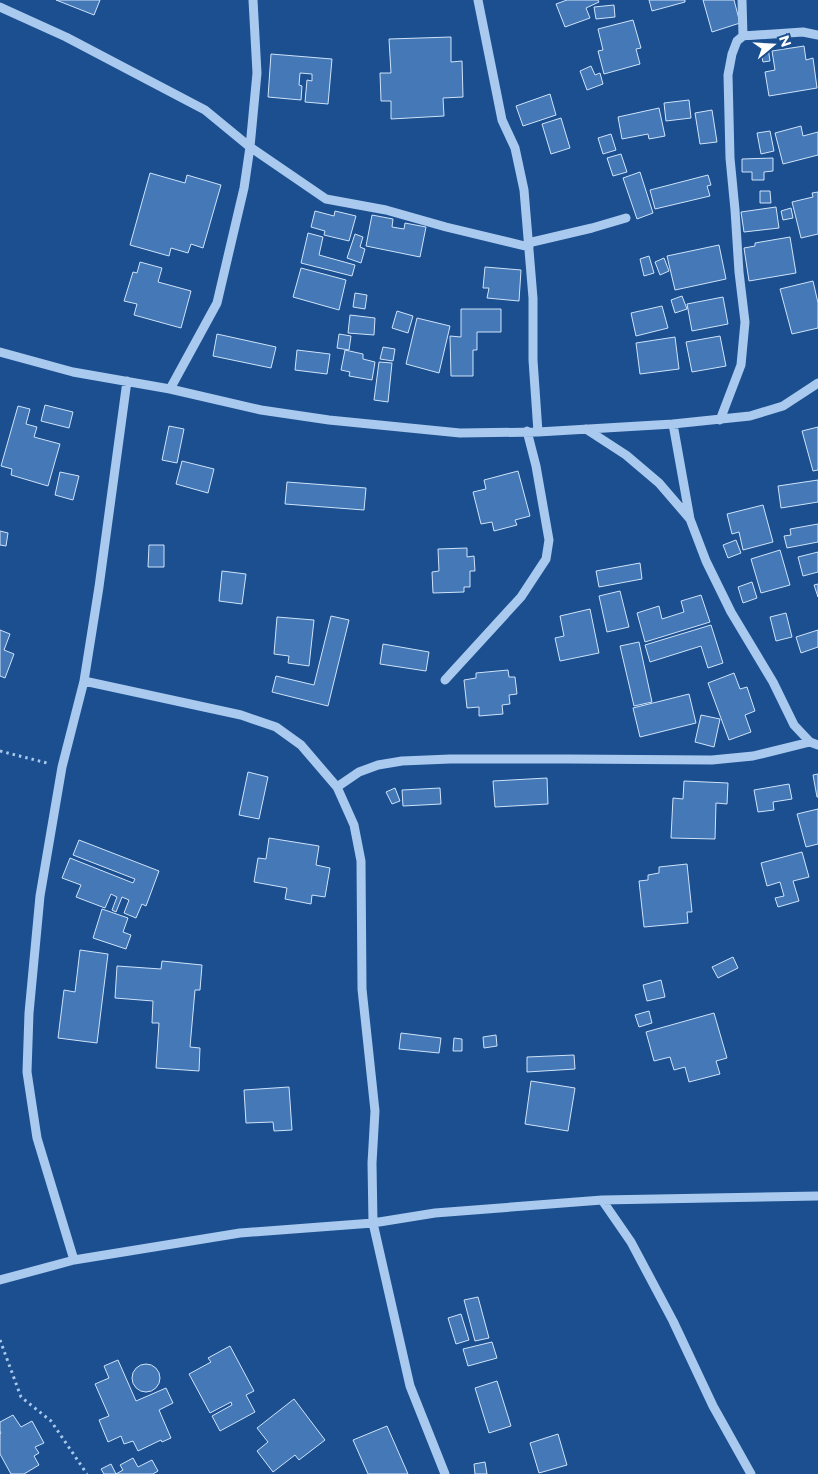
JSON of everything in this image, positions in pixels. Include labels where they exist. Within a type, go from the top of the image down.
[{"type":"street","points":[[170,389],[217,302],[244,188],[257,73],[253,0]]},
{"type":"street","points":[[478,0],[502,120],[515,148],[524,190],[529,245],[533,360],[538,432]]},
{"type":"street","points":[[742,0],[743,36]]},
{"type":"street","points":[[0,7],[66,37],[205,110],[250,147],[326,199],[386,210],[446,227],[529,245],[626,218]]},
{"type":"street","points":[[720,420],[740,365],[746,322],[739,272],[730,158],[728,75],[732,54],[737,40],[743,36],[803,32],[818,35]]},
{"type":"street","points":[[0,352],[73,372],[170,389],[261,410],[329,420],[460,433],[538,432],[673,424],[750,416],[783,406],[818,383]]},
{"type":"street","points":[[74,1260],[37,1138],[28,1072],[29,1013],[40,896],[62,767],[84,681],[100,587],[126,381]]},
{"type":"street","points":[[673,424],[690,519],[706,560],[731,612],[773,682],[794,725],[814,744]]},
{"type":"street","points":[[585,429],[626,455],[659,483],[690,519]]},
{"type":"street","points":[[444,680],[521,597],[546,559],[549,540],[536,466],[527,431]]},
{"type":"street","points":[[84,681],[241,715],[276,727],[301,745],[337,787],[354,825],[362,861],[362,989],[375,1112],[372,1163],[373,1223],[410,1386],[445,1474]]},
{"type":"street","points":[[337,787],[359,772],[378,765],[402,762],[450,759],[568,758],[712,760],[752,756],[814,744]]},
{"type":"street","points":[[0,1280],[74,1260],[240,1233],[373,1223],[435,1213],[602,1200],[818,1196]]},
{"type":"street","points":[[602,1200],[631,1242],[673,1321],[713,1406],[751,1474]]},
{"type":"path","points":[[0,752],[62,767]]},
{"type":"path","points":[[0,1340],[21,1397],[51,1421],[87,1474]]},
{"type":"building","points":[[56,0],[100,0],[94,15]]},
{"type":"building","points":[[567,0],[598,0],[599,2],[586,8],[590,18],[565,27],[556,4]]},
{"type":"building","points":[[649,0],[685,0],[685,2],[652,11]]},
{"type":"building","points":[[703,0],[734,0],[740,23],[712,32]]},
{"type":"building","points":[[614,5],[615,17],[596,19],[594,7]]},
{"type":"building","points":[[633,20],[641,48],[636,49],[640,64],[604,74],[598,51],[603,50],[598,29]]},
{"type":"building","points":[[451,37],[451,62],[462,61],[463,97],[443,98],[444,116],[391,119],[391,101],[381,101],[380,73],[391,73],[389,39]]},
{"type":"building","points":[[804,46],[806,60],[813,58],[817,88],[769,96],[765,72],[775,70],[772,51]]},
{"type":"building","points":[[768,47],[770,61],[763,62],[760,48]]},
{"type":"building","points":[[271,54],[332,59],[328,104],[305,102],[307,80],[312,81],[312,74],[300,73],[299,85],[302,86],[301,100],[268,97]]},
{"type":"building","points":[[591,66],[595,75],[600,73],[603,84],[587,90],[580,71]]},
{"type":"building","points":[[550,94],[556,115],[523,126],[516,106]]},
{"type":"building","points":[[689,100],[691,118],[666,121],[664,103]]},
{"type":"building","points":[[659,108],[665,136],[649,139],[648,134],[622,139],[618,117]]},
{"type":"building","points":[[712,110],[717,142],[700,144],[695,113]]},
{"type":"building","points":[[561,118],[570,148],[551,154],[542,124]]},
{"type":"building","points":[[801,126],[803,136],[818,132],[818,155],[783,164],[775,133]]},
{"type":"building","points":[[770,131],[774,151],[761,154],[757,133]]},
{"type":"building","points":[[611,134],[616,150],[603,154],[598,138]]},
{"type":"building","points":[[621,154],[627,172],[613,176],[607,158]]},
{"type":"building","points":[[773,158],[773,171],[764,172],[764,180],[752,180],[752,172],[742,172],[742,159]]},
{"type":"building","points":[[640,172],[653,213],[637,219],[623,178]]},
{"type":"building","points":[[150,173],[185,183],[187,175],[221,185],[203,248],[191,244],[188,253],[171,248],[169,256],[130,245]]},
{"type":"building","points":[[708,175],[711,185],[707,186],[710,196],[655,209],[650,190]]},
{"type":"building","points":[[760,191],[770,191],[771,203],[760,203]]},
{"type":"building","points":[[818,192],[818,234],[801,238],[792,202],[813,197],[812,193]]},
{"type":"building","points":[[776,207],[779,228],[744,232],[741,212]]},
{"type":"building","points":[[791,208],[793,218],[783,220],[781,211]]},
{"type":"building","points":[[315,211],[334,216],[335,211],[356,216],[349,241],[324,235],[325,231],[311,227]]},
{"type":"building","points":[[372,215],[393,219],[392,227],[404,229],[405,223],[426,227],[420,257],[366,246]]},
{"type":"building","points":[[308,233],[323,237],[319,255],[355,265],[352,276],[301,263]]},
{"type":"building","points":[[355,234],[363,237],[360,247],[365,249],[361,263],[347,258]]},
{"type":"building","points":[[790,237],[796,273],[749,281],[744,248],[755,246],[755,243]]},
{"type":"building","points":[[719,245],[726,279],[675,290],[667,256]]},
{"type":"building","points":[[649,256],[654,273],[644,276],[640,259]]},
{"type":"building","points":[[664,258],[669,271],[660,275],[655,262]]},
{"type":"building","points":[[140,262],[162,268],[158,282],[191,291],[181,328],[134,315],[137,304],[124,301],[133,272],[137,273]]},
{"type":"building","points":[[485,267],[521,270],[519,301],[487,298],[489,288],[483,288]]},
{"type":"building","points":[[301,268],[346,280],[339,310],[293,297]]},
{"type":"building","points":[[813,281],[818,303],[818,328],[792,334],[780,289]]},
{"type":"building","points":[[355,293],[367,295],[365,309],[353,307]]},
{"type":"building","points":[[682,296],[687,309],[675,313],[671,300]]},
{"type":"building","points":[[723,297],[728,324],[692,331],[687,304]]},
{"type":"building","points":[[662,306],[668,328],[636,336],[631,313]]},
{"type":"building","points":[[461,309],[501,309],[501,332],[477,332],[477,350],[473,350],[473,376],[451,376],[450,336],[461,337]]},
{"type":"building","points":[[397,311],[413,316],[408,333],[392,328]]},
{"type":"building","points":[[350,315],[375,318],[374,335],[348,333]]},
{"type":"building","points":[[417,318],[450,326],[439,373],[406,364]]},
{"type":"building","points":[[217,334],[276,347],[271,368],[213,356]]},
{"type":"building","points":[[339,334],[351,336],[349,350],[337,348]]},
{"type":"building","points":[[720,336],[726,366],[692,372],[686,342]]},
{"type":"building","points":[[675,337],[679,369],[640,374],[636,343]]},
{"type":"building","points":[[383,347],[395,349],[393,361],[380,359]]},
{"type":"building","points":[[297,350],[330,354],[327,374],[295,370]]},
{"type":"building","points":[[345,350],[363,354],[363,359],[375,362],[372,380],[349,376],[350,372],[341,370]]},
{"type":"building","points":[[379,362],[392,363],[388,402],[374,400]]},
{"type":"building","points":[[45,405],[73,412],[69,428],[41,421]]},
{"type":"building","points":[[18,406],[30,409],[26,424],[37,427],[34,437],[60,444],[48,486],[11,475],[12,469],[1,466]]},
{"type":"building","points":[[169,426],[184,429],[177,463],[162,460]]},
{"type":"building","points":[[818,427],[818,470],[813,471],[802,431]]},
{"type":"building","points":[[182,461],[214,469],[208,493],[176,484]]},
{"type":"building","points":[[518,471],[530,516],[515,520],[517,525],[494,531],[492,522],[481,524],[473,492],[486,489],[484,480]]},
{"type":"building","points":[[60,472],[79,476],[73,500],[55,495]]},
{"type":"building","points":[[818,480],[818,502],[781,508],[778,486]]},
{"type":"building","points":[[287,482],[366,488],[364,510],[285,504]]},
{"type":"building","points":[[763,505],[773,542],[743,550],[739,532],[732,534],[727,514]]},
{"type":"building","points":[[818,524],[818,542],[787,548],[784,536],[791,535],[790,529]]},
{"type":"building","points":[[0,531],[8,533],[6,546],[0,545]]},
{"type":"building","points":[[736,540],[741,553],[728,558],[723,545]]},
{"type":"building","points":[[149,545],[164,545],[164,567],[148,567]]},
{"type":"building","points":[[467,548],[467,557],[474,556],[475,571],[470,571],[470,587],[464,587],[464,592],[433,593],[432,572],[439,571],[438,549]]},
{"type":"building","points":[[780,550],[790,585],[761,593],[751,559]]},
{"type":"building","points":[[818,552],[818,572],[803,576],[798,557]]},
{"type":"building","points":[[640,563],[642,579],[599,587],[596,571]]},
{"type":"building","points":[[222,571],[246,574],[242,604],[219,601]]},
{"type":"building","points":[[752,582],[757,598],[743,603],[738,587]]},
{"type":"building","points":[[818,584],[818,597],[814,585]]},
{"type":"building","points":[[620,591],[629,627],[607,632],[599,596]]},
{"type":"building","points":[[701,595],[710,622],[645,642],[637,613],[659,606],[662,619],[684,612],[681,601]]},
{"type":"building","points":[[590,609],[599,653],[560,661],[555,638],[564,636],[560,616]]},
{"type":"building","points":[[786,613],[792,637],[776,641],[770,617]]},
{"type":"building","points":[[331,616],[349,620],[328,706],[272,692],[276,676],[314,685]]},
{"type":"building","points":[[277,617],[314,620],[309,666],[288,663],[289,656],[274,654]]},
{"type":"building","points":[[711,625],[723,663],[708,668],[701,646],[650,662],[645,645]]},
{"type":"building","points":[[0,630],[10,634],[4,650],[14,654],[5,678],[0,676]]},
{"type":"building","points":[[818,630],[818,647],[801,653],[796,637]]},
{"type":"building","points":[[639,642],[652,702],[634,706],[620,646]]},
{"type":"building","points":[[383,644],[429,652],[426,671],[380,664]]},
{"type":"building","points":[[508,670],[509,677],[515,677],[517,694],[509,695],[510,704],[502,705],[503,714],[479,716],[479,707],[467,708],[464,680],[476,678],[476,673]]},
{"type":"building","points":[[734,673],[740,689],[747,687],[755,711],[745,715],[751,732],[729,740],[708,683]]},
{"type":"building","points":[[689,694],[696,723],[640,737],[633,708]]},
{"type":"building","points":[[701,715],[720,719],[714,747],[695,742]]},
{"type":"building","points":[[248,772],[268,777],[259,819],[239,815]]},
{"type":"building","points":[[818,774],[818,797],[817,797],[813,775]]},
{"type":"building","points":[[547,778],[548,804],[495,807],[493,781]]},
{"type":"building","points":[[684,781],[728,783],[727,804],[716,803],[715,839],[671,838],[673,798],[683,799]]},
{"type":"building","points":[[789,784],[792,799],[773,802],[774,810],[758,812],[754,790]]},
{"type":"building","points":[[395,788],[400,801],[392,804],[386,792]]},
{"type":"building","points":[[440,788],[441,804],[403,806],[402,790]]},
{"type":"building","points":[[818,809],[818,844],[806,847],[797,814]]},
{"type":"building","points":[[269,838],[319,846],[316,865],[330,868],[325,897],[312,895],[311,904],[285,899],[287,888],[254,882],[258,858],[266,859]]},
{"type":"building","points":[[79,840],[159,871],[146,906],[142,904],[136,918],[124,913],[129,900],[122,897],[116,912],[112,910],[117,897],[111,894],[105,908],[76,897],[81,885],[62,878],[70,858],[133,883],[135,879],[73,855]]},
{"type":"building","points":[[802,852],[809,877],[793,881],[799,901],[778,907],[775,898],[784,896],[780,882],[767,886],[761,863]]},
{"type":"building","points":[[687,864],[692,912],[687,912],[688,923],[644,927],[639,881],[648,880],[648,875],[659,873],[659,867]]},
{"type":"building","points":[[102,909],[128,918],[123,932],[131,935],[126,949],[93,938]]},
{"type":"building","points":[[80,950],[108,954],[97,1043],[58,1038],[64,990],[75,992]]},
{"type":"building","points":[[733,957],[738,968],[718,978],[712,967]]},
{"type":"building","points":[[162,961],[202,965],[200,990],[195,990],[190,1047],[200,1048],[199,1071],[156,1068],[159,1023],[152,1023],[153,1001],[115,998],[117,966],[161,969]]},
{"type":"building","points":[[661,980],[665,997],[647,1001],[643,985]]},
{"type":"building","points":[[649,1011],[652,1023],[639,1027],[635,1015]]},
{"type":"building","points":[[714,1013],[727,1058],[716,1061],[720,1074],[689,1082],[685,1067],[674,1070],[670,1057],[654,1061],[646,1032]]},
{"type":"building","points":[[401,1033],[441,1038],[439,1053],[399,1049]]},
{"type":"building","points":[[496,1035],[497,1046],[484,1048],[483,1037]]},
{"type":"building","points":[[454,1038],[462,1039],[462,1051],[453,1051]]},
{"type":"building","points":[[574,1055],[575,1069],[527,1072],[527,1057]]},
{"type":"building","points":[[531,1081],[575,1088],[568,1131],[525,1124]]},
{"type":"building","points":[[289,1087],[292,1130],[274,1131],[273,1122],[246,1123],[244,1090]]},
{"type":"building","points":[[478,1297],[489,1338],[475,1341],[464,1300]]},
{"type":"building","points":[[461,1314],[469,1340],[456,1344],[448,1318]]},
{"type":"building","points":[[492,1342],[497,1358],[468,1366],[463,1349]]},
{"type":"building","points":[[230,1346],[254,1391],[246,1395],[255,1412],[220,1431],[212,1416],[232,1405],[231,1402],[210,1413],[189,1374],[211,1362],[208,1358]]},
{"type":"building","points":[[118,1360],[136,1401],[166,1388],[173,1403],[159,1410],[171,1438],[162,1442],[161,1440],[138,1451],[133,1441],[124,1444],[121,1436],[108,1442],[99,1420],[109,1416],[95,1384],[109,1378],[104,1366]]},
{"type":"building","points":[[146,1364],[156,1368],[160,1378],[156,1388],[146,1392],[136,1388],[132,1378],[136,1368]]},
{"type":"building","points":[[497,1381],[511,1426],[489,1433],[475,1388]]},
{"type":"building","points":[[294,1399],[325,1440],[299,1460],[295,1455],[273,1472],[257,1451],[268,1442],[257,1428]]},
{"type":"building","points":[[13,1415],[21,1427],[32,1421],[44,1443],[35,1447],[39,1453],[34,1456],[39,1465],[24,1474],[11,1474],[0,1454],[0,1422]]},
{"type":"building","points":[[387,1426],[408,1474],[368,1474],[353,1440]]},
{"type":"building","points":[[558,1434],[567,1465],[539,1473],[530,1443]]},
{"type":"building","points":[[133,1458],[138,1467],[152,1460],[158,1471],[153,1474],[116,1474],[123,1470],[120,1465]]},
{"type":"building","points":[[485,1462],[487,1474],[475,1474],[474,1464]]},
{"type":"building","points":[[111,1464],[116,1474],[104,1474],[101,1469]]}]
